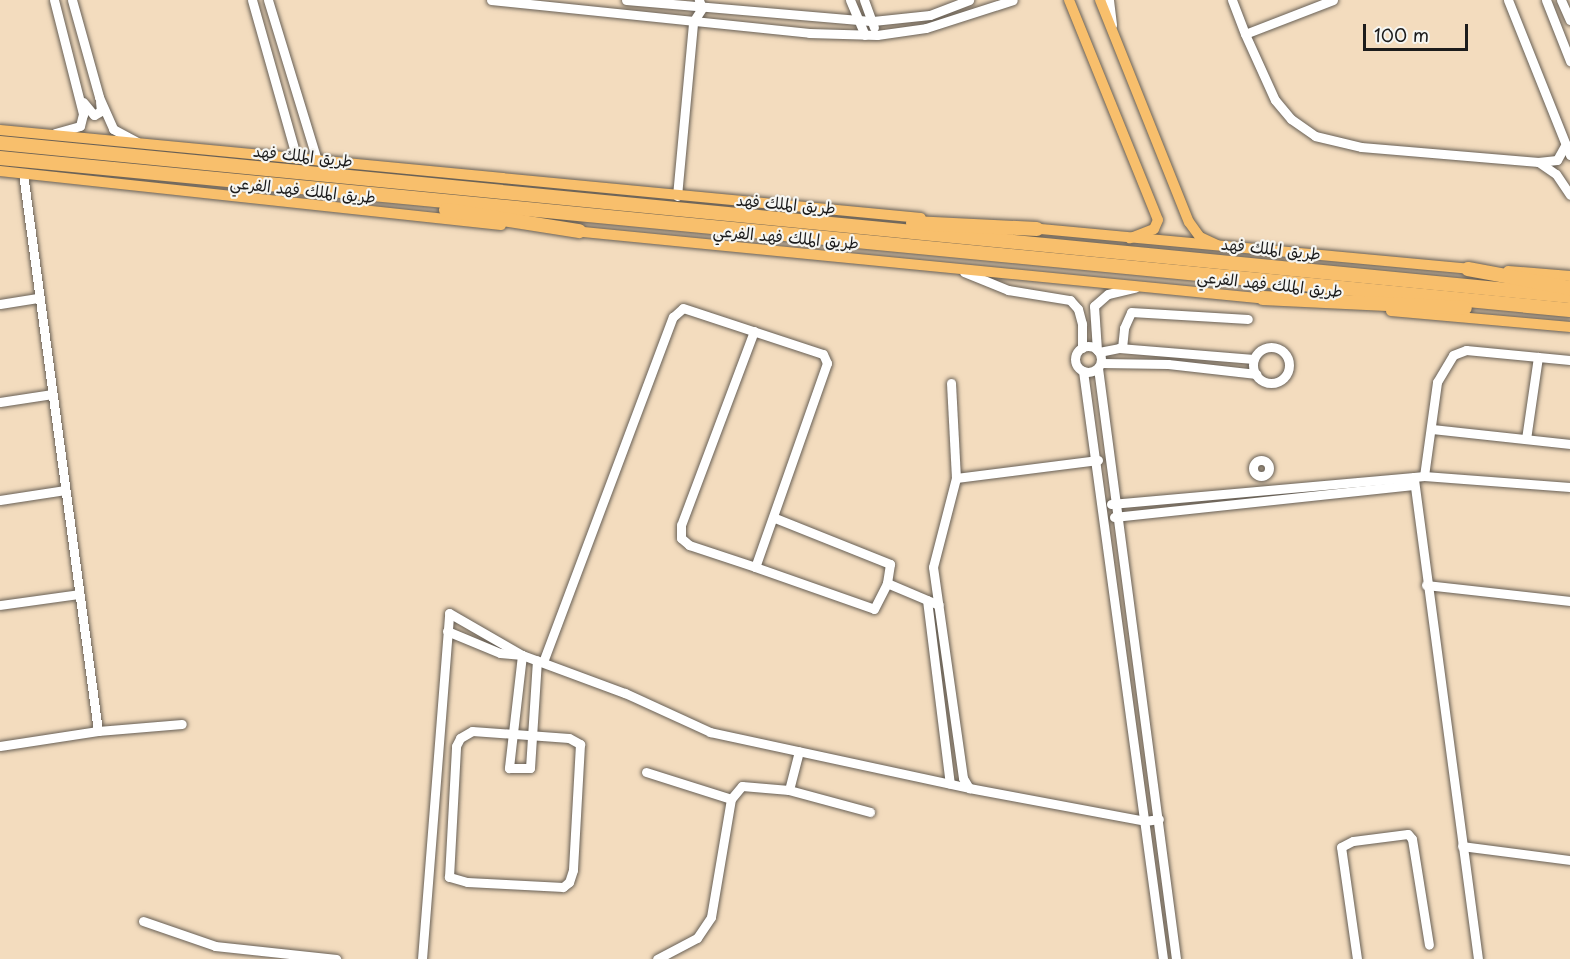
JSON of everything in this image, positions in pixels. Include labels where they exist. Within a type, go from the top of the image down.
[{"type":"highway","name":"طريق الملك فهد","points":[[0,143],[732,215],[1281,265],[1570,296]]},
{"type":"highway","name":"طريق الملك فهد","points":[[0,158],[1570,312]]},
{"type":"highway","points":[[317,190],[579,231]]},
{"type":"highway","points":[[732,215],[1037,229]]},
{"type":"highway","points":[[1468,269],[1570,288]]},
{"type":"highway","points":[[1263,298],[1570,312]]},
{"type":"main road","points":[[1069,0],[1158,220],[1154,229],[1125,240]]},
{"type":"main road","points":[[1100,0],[1189,222],[1200,237],[1223,248]]},
{"type":"main road","name":"طريق الملك فهد الفرعي","points":[[0,130],[1037,229],[1125,240],[1570,276]]},
{"type":"main road","name":"طريق الملك فهد الفرعي","points":[[0,171],[579,231],[1570,327]]},
{"type":"street","points":[[54,0],[80,97],[87,111],[94,115],[101,111],[99,97],[72,0]]},
{"type":"street","points":[[252,0],[297,159]]},
{"type":"street","points":[[268,0],[316,160]]},
{"type":"street","points":[[491,0],[693,22],[865,35],[937,25],[1013,0]]},
{"type":"street","points":[[626,0],[700,4],[873,21],[930,15],[969,0]]},
{"type":"street","points":[[850,0],[865,35]]},
{"type":"street","points":[[864,0],[877,35]]},
{"type":"street","points":[[1109,0],[1112,28]]},
{"type":"street","points":[[1232,0],[1275,100],[1291,119],[1315,136],[1362,147],[1538,162],[1557,160],[1566,144]]},
{"type":"street","points":[[1245,34],[1333,0]]},
{"type":"street","points":[[1508,0],[1570,155]]},
{"type":"street","points":[[1546,0],[1570,61]]},
{"type":"street","points":[[1561,0],[1570,20]]},
{"type":"street","points":[[677,3],[693,22]]},
{"type":"street","points":[[677,196],[693,22],[700,4]]},
{"type":"street","points":[[48,134],[80,126],[80,97]]},
{"type":"street","points":[[99,97],[113,129],[139,144]]},
{"type":"street","points":[[1538,162],[1556,174],[1570,195]]},
{"type":"street","points":[[23,173],[98,731]]},
{"type":"street","points":[[950,266],[1008,290],[1070,300],[1078,309],[1082,324],[1082,348],[1075,359],[1083,371],[1098,460],[1163,959]]},
{"type":"street","points":[[1555,274],[1570,269]]},
{"type":"street","points":[[1149,285],[1108,294],[1094,306],[1116,504],[1176,959]]},
{"type":"street","points":[[0,304],[38,298]]},
{"type":"street","points":[[522,655],[509,768],[530,768],[540,661],[673,317],[683,308],[692,309],[823,354],[827,363],[755,567]]},
{"type":"street","points":[[1124,349],[1126,324],[1131,312],[1146,311],[1248,320]]},
{"type":"street","points":[[754,331],[681,525],[681,538],[689,545],[874,609],[887,583],[890,564],[774,518]]},
{"type":"street","points":[[1271,347],[1283,351],[1289,362],[1287,375],[1276,382],[1263,381],[1256,374],[1254,359],[1262,349],[1271,347]]},
{"type":"street","points":[[1082,348],[1098,351],[1124,349],[1254,359]]},
{"type":"street","points":[[1425,476],[1437,382],[1453,355],[1466,350],[1570,360]]},
{"type":"street","points":[[1151,363],[1152,351]]},
{"type":"street","points":[[1203,367],[1205,356]]},
{"type":"street","points":[[1526,439],[1538,357]]},
{"type":"street","points":[[1083,371],[1099,365],[1151,363],[1256,374]]},
{"type":"street","points":[[951,383],[956,478],[933,567],[963,778],[969,788]]},
{"type":"street","points":[[0,402],[52,394]]},
{"type":"street","points":[[1432,429],[1570,444]]},
{"type":"street","points":[[956,478],[1098,460]]},
{"type":"street","points":[[1260,474],[1261,497]]},
{"type":"street","points":[[1105,518],[1261,497],[1414,481],[1425,476],[1570,487]]},
{"type":"street","points":[[1414,481],[1426,585],[1478,959]]},
{"type":"street","points":[[0,500],[64,490]]},
{"type":"street","points":[[1103,505],[1261,497]]},
{"type":"street","points":[[887,583],[939,605]]},
{"type":"street","points":[[1426,585],[1570,600]]},
{"type":"street","points":[[0,605],[79,594]]},
{"type":"street","points":[[927,600],[950,784]]},
{"type":"street","points":[[422,959],[449,613],[522,655],[710,732],[969,788],[1145,821],[1159,819]]},
{"type":"street","points":[[447,631],[500,653],[522,655]]},
{"type":"street","points":[[0,746],[98,731],[182,724]]},
{"type":"street","points":[[472,731],[513,734],[569,738],[580,744],[582,753],[569,882],[552,888],[455,881],[447,868],[456,746],[460,738],[472,731]]},
{"type":"street","points":[[789,789],[799,751]]},
{"type":"street","points":[[646,772],[731,800]]},
{"type":"street","points":[[657,959],[697,938],[711,917],[731,800],[747,785],[789,789],[870,812]]},
{"type":"street","points":[[1357,959],[1341,847],[1353,840],[1408,834],[1412,839],[1430,945]]},
{"type":"street","points":[[1462,846],[1570,860]]},
{"type":"street","points":[[143,921],[215,946],[256,955],[336,959]]}]
